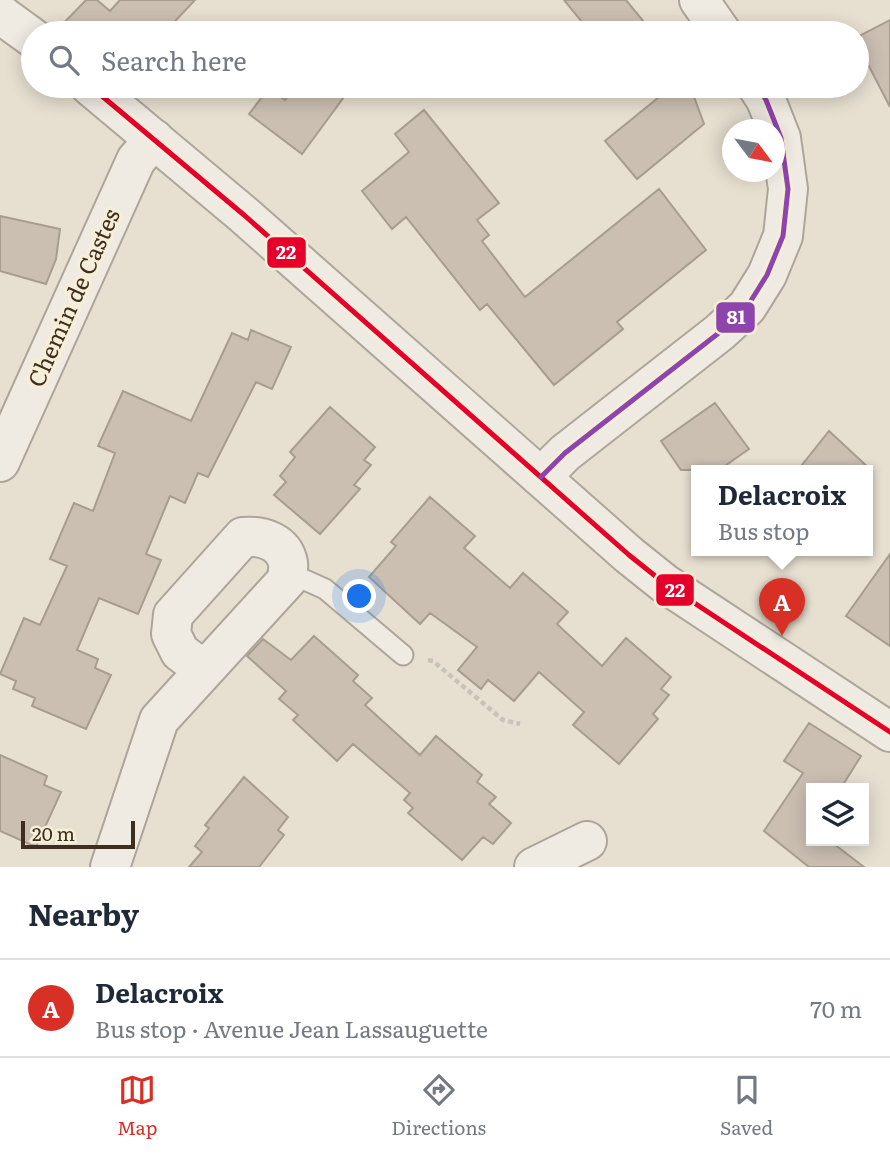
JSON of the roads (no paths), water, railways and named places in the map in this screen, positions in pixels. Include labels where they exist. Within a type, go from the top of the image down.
[{"type":"street","points":[[699,0],[714,21]]},
{"type":"street","points":[[0,15],[21,30]]},
{"type":"street","points":[[104,98],[244,215],[629,555],[664,583],[890,732]]},
{"type":"street","points":[[541,477],[565,453],[720,332],[747,307],[767,275],[783,236],[788,189],[781,138],[765,98]]},
{"type":"street","name":"Chemin de Castes","points":[[0,462],[136,160],[154,139]]},
{"type":"street","points":[[110,867],[159,720],[287,580],[289,564],[280,547],[268,540],[253,536],[243,537],[173,615],[171,634],[180,652],[204,670]]},
{"type":"street","points":[[534,867],[587,841]]},
{"type":"lane","points":[[287,580],[305,580],[325,589],[403,655]]},
{"type":"place","name":"Delacroix","points":[[782,636]]}]
